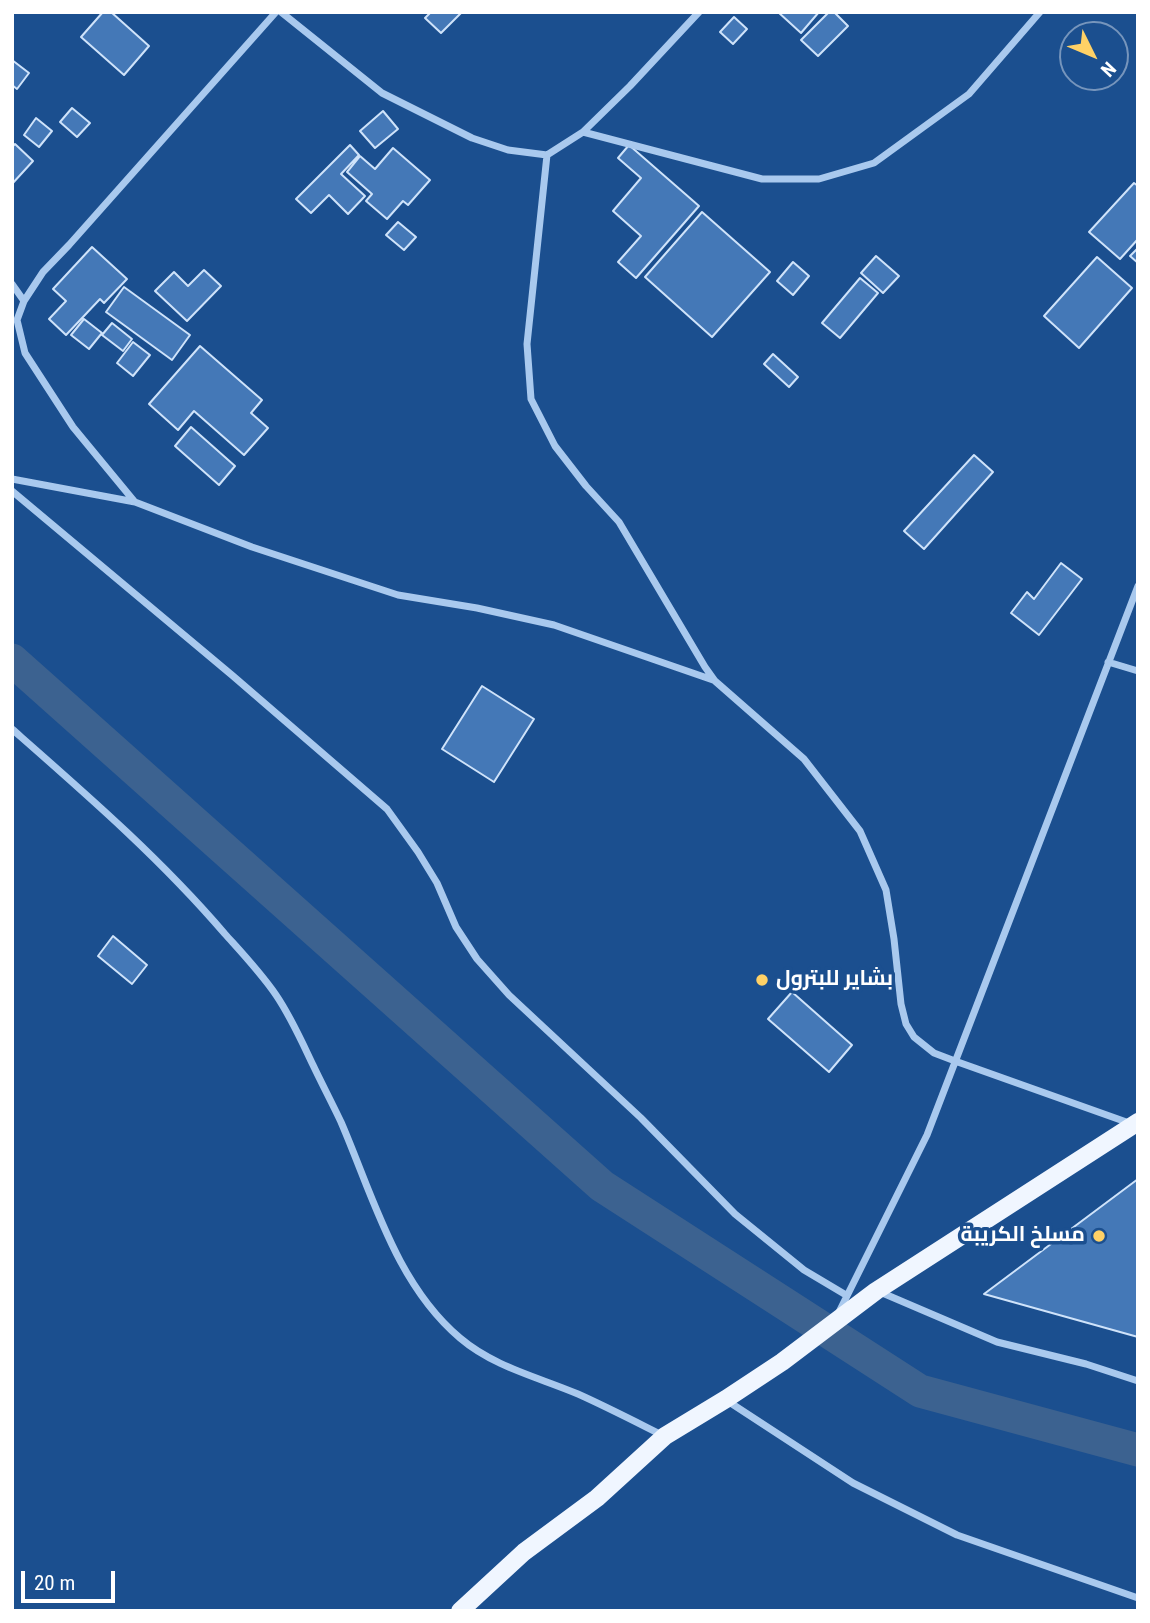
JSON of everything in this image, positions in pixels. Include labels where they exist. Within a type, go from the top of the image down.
[{"type":"main road","points":[[460,1611],[524,1552],[597,1499],[665,1436],[782,1362],[876,1291],[1136,1123]]},
{"type":"street","points":[[135,502],[73,427],[25,352],[17,320],[24,301],[43,272],[279,12],[382,93],[472,138],[508,150],[547,155],[583,132],[699,12]]},
{"type":"street","points":[[583,132],[762,179],[820,179],[874,163],[969,94],[1040,12]]},
{"type":"street","points":[[547,155],[527,344],[531,399],[555,446],[619,522],[715,681],[804,759],[860,831],[886,890],[906,1024],[914,1037],[934,1053],[1136,1123]]},
{"type":"street","points":[[12,284],[24,301]]},
{"type":"street","points":[[12,479],[135,502],[252,547],[398,595],[477,608],[554,625],[715,681]]},
{"type":"street","points":[[12,491],[387,809],[437,883],[456,927],[477,959],[509,995],[641,1118],[735,1214],[804,1270],[846,1295]]},
{"type":"street","points":[[835,1321],[927,1135],[1138,586]]},
{"type":"street","points":[[1108,662],[1138,671]]},
{"type":"street","points":[[12,729],[108,814],[192,895],[276,995],[299,1035],[341,1122],[402,1264],[432,1309],[459,1337],[483,1354],[515,1370],[578,1394],[665,1436]]},
{"type":"street","points":[[876,1291],[997,1342],[1086,1364],[1138,1381]]},
{"type":"street","points":[[726,1399],[853,1483],[957,1535],[1138,1598]]},
{"type":"building","points":[[103,12],[111,12],[149,46],[124,75],[81,37]]},
{"type":"building","points":[[431,12],[462,12],[441,33],[425,18]]},
{"type":"building","points":[[778,12],[819,12],[801,33]]},
{"type":"building","points":[[829,12],[834,12],[848,26],[818,56],[801,40]]},
{"type":"building","points":[[734,17],[747,29],[733,44],[720,32]]},
{"type":"building","points":[[12,60],[29,73],[17,89],[12,85]]},
{"type":"building","points":[[72,108],[90,123],[77,137],[60,122]]},
{"type":"building","points":[[383,111],[398,129],[375,148],[360,131]]},
{"type":"building","points":[[36,118],[52,131],[39,147],[24,135]]},
{"type":"building","points":[[15,144],[33,161],[12,184],[12,147]]},
{"type":"building","points":[[350,145],[359,155],[341,174],[365,196],[348,214],[329,195],[311,213],[296,199]]},
{"type":"building","points":[[629,145],[699,206],[636,278],[618,262],[641,236],[613,211],[641,178],[618,158]]},
{"type":"building","points":[[393,148],[430,180],[408,205],[403,201],[387,219],[366,201],[372,194],[347,172],[360,156],[375,169]]},
{"type":"building","points":[[1134,183],[1138,186],[1138,239],[1120,259],[1089,232]]},
{"type":"building","points":[[702,212],[770,272],[712,337],[645,277]]},
{"type":"building","points":[[398,222],[416,237],[404,250],[386,235]]},
{"type":"building","points":[[92,247],[127,279],[104,303],[100,299],[66,335],[49,319],[66,301],[53,289]]},
{"type":"building","points":[[1138,248],[1138,263],[1130,256]]},
{"type":"building","points":[[876,256],[899,276],[883,293],[861,273]]},
{"type":"building","points":[[1097,257],[1132,288],[1079,348],[1044,316]]},
{"type":"building","points":[[793,262],[809,276],[793,295],[777,281]]},
{"type":"building","points":[[204,270],[221,286],[187,321],[155,291],[174,272],[188,286]]},
{"type":"building","points":[[860,278],[878,293],[840,338],[822,323]]},
{"type":"building","points":[[124,287],[190,335],[172,360],[106,312]]},
{"type":"building","points":[[84,319],[102,333],[89,349],[71,335]]},
{"type":"building","points":[[112,323],[132,339],[123,351],[102,335]]},
{"type":"building","points":[[133,342],[150,355],[133,376],[117,363]]},
{"type":"building","points":[[200,346],[262,400],[251,413],[268,428],[244,455],[194,411],[178,430],[149,404]]},
{"type":"building","points":[[773,354],[798,377],[789,387],[764,364]]},
{"type":"building","points":[[191,427],[235,466],[219,485],[175,446]]},
{"type":"building","points":[[974,455],[993,472],[924,549],[904,531]]},
{"type":"building","points":[[1061,563],[1082,579],[1039,635],[1011,613],[1027,592],[1034,599]]},
{"type":"building","points":[[482,686],[534,719],[494,782],[442,749]]},
{"type":"building","points":[[113,936],[147,965],[132,984],[98,956]]},
{"type":"building","points":[[792,992],[852,1045],[829,1072],[768,1019]]},
{"type":"building","name":"مسلخ الكريبة","points":[[1138,1179],[1138,1337],[984,1294]]},
{"type":"waterway","points":[[12,660],[602,1186],[920,1391],[1138,1450]]},
{"type":"place","name":"بشاير للبترول","points":[[762,980]]},
{"type":"place","name":"مسلخ الكريبة","points":[[1099,1236]]}]
